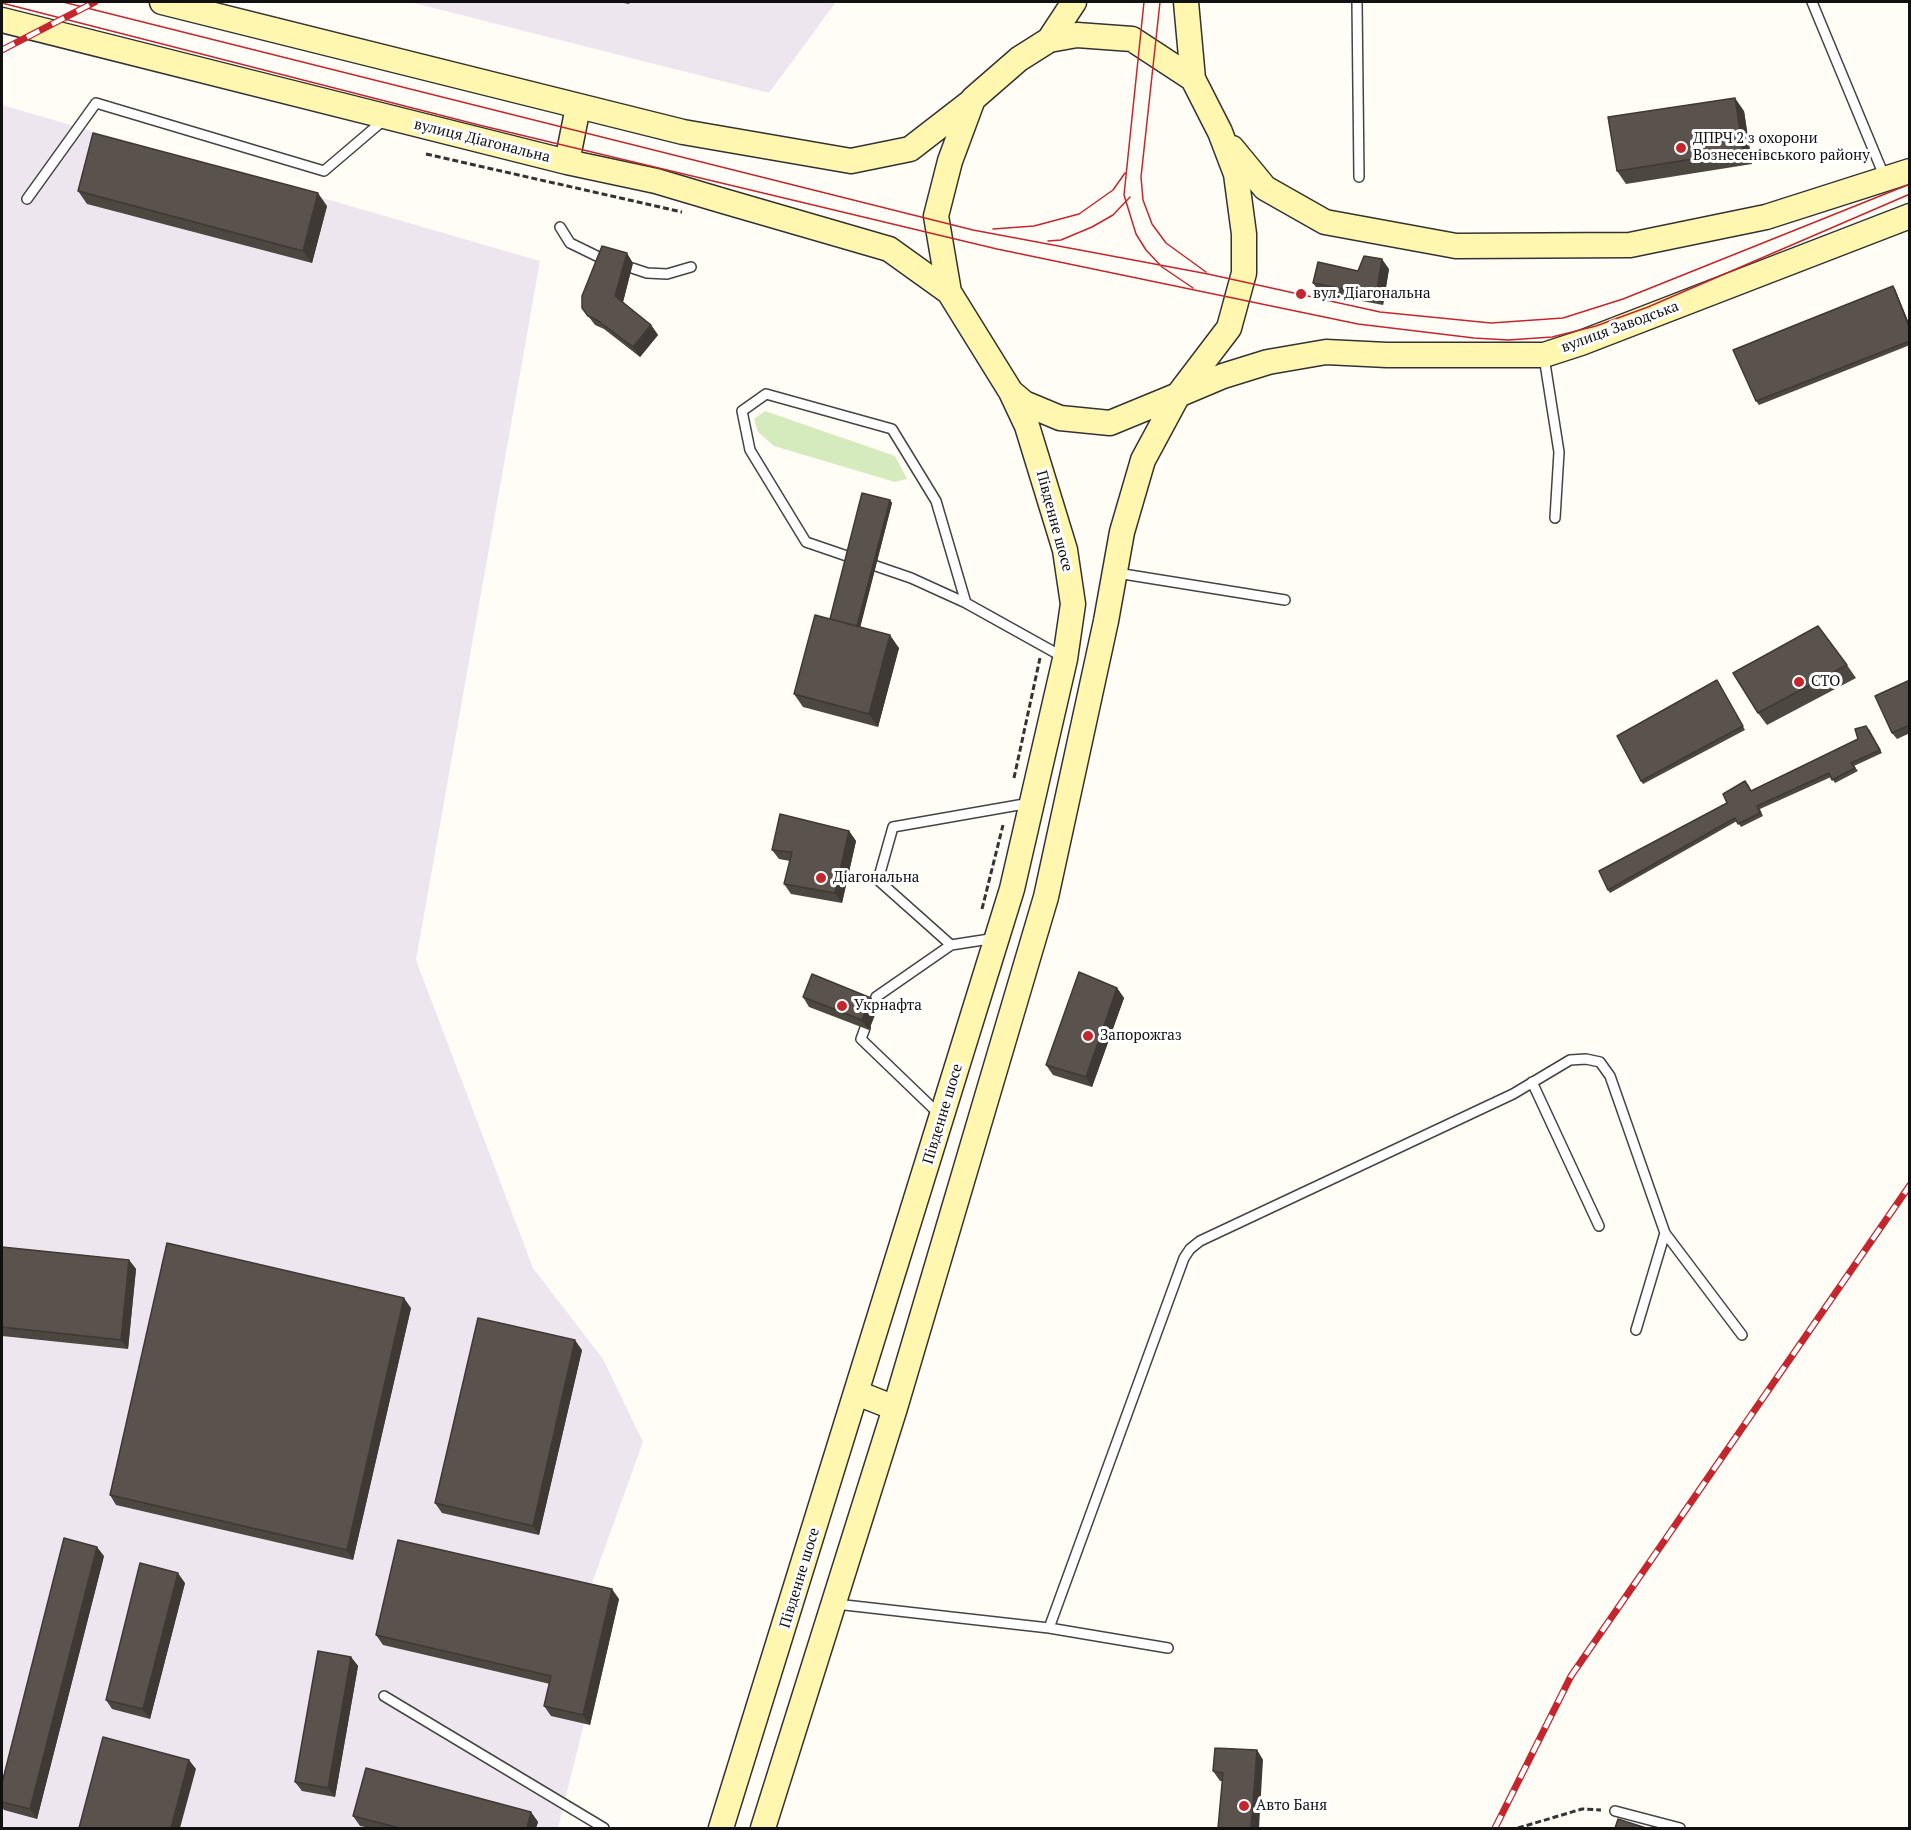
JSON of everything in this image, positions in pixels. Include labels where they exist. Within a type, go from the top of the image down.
[{"type":"main road","points":[[162,2],[683,132],[850,161],[909,149],[974,99],[1019,59],[1049,40],[1077,35],[1132,39],[1193,79]]},
{"type":"main road","points":[[1049,40],[1074,2]]},
{"type":"main road","points":[[763,1828],[895,1408],[1046,897],[1122,532],[1143,460],[1178,395],[1229,328],[1244,273],[1244,234],[1236,174],[1220,132],[1193,79],[1186,2]]},
{"type":"main road","name":"вулиця Діагональна","points":[[2,20],[387,118],[656,182],[889,249],[949,292]]},
{"type":"main road","points":[[949,292],[936,216],[950,161],[974,99]]},
{"type":"main road","points":[[567,162],[578,107]]},
{"type":"main road","points":[[1220,132],[1265,189],[1325,222],[1456,246],[1630,245],[1766,217],[1910,171]]},
{"type":"main road","name":"вулиця Заводська","points":[[1011,392],[1024,403],[1060,418],[1110,423],[1223,376],[1268,362],[1326,352],[1387,355],[1544,355],[1581,344],[1910,216]]},
{"type":"main road","name":"Південне шосе","points":[[720,1828],[942,1117],[985,940],[1012,889],[1019,806],[1065,658],[1073,604],[1065,550],[1027,426],[1011,392],[949,292]]},
{"type":"main road","points":[[857,1393],[895,1408]]},
{"type":"lane","points":[[1357,2],[1359,177]]},
{"type":"lane","points":[[1812,2],[1886,178]]},
{"type":"lane","points":[[27,199],[96,103],[324,171],[387,118]]},
{"type":"lane","points":[[561,227],[570,243],[607,261]]},
{"type":"lane","points":[[632,268],[647,273],[667,274],[691,267]]},
{"type":"lane","points":[[1544,355],[1559,452],[1555,518]]},
{"type":"lane","points":[[966,603],[936,501],[892,429],[766,394],[742,411],[750,450],[806,542],[911,578],[966,603],[1065,658]]},
{"type":"lane","points":[[1115,572],[1285,600]]},
{"type":"lane","points":[[951,945],[878,880],[893,827],[1019,806]]},
{"type":"lane","points":[[873,1005],[876,997],[951,945],[985,940]]},
{"type":"lane","points":[[865,1028],[861,1039],[942,1117]]},
{"type":"lane","points":[[1049,1628],[1184,1258],[1190,1249],[1200,1241],[1513,1095],[1570,1060],[1586,1059],[1600,1062],[1611,1076],[1665,1233],[1742,1335]]},
{"type":"lane","points":[[1532,1082],[1599,1226]]},
{"type":"lane","points":[[1636,1330],[1665,1233]]},
{"type":"lane","points":[[834,1604],[1049,1628],[1168,1648]]},
{"type":"lane","points":[[384,1696],[604,1828]]},
{"type":"lane","points":[[1615,1810],[1680,1828]]},
{"type":"path","points":[[426,154],[689,214]]},
{"type":"path","points":[[985,940],[1019,806],[1043,646]]},
{"type":"path","points":[[1518,1828],[1582,1809],[1615,1810]]},
{"type":"shaded area","points":[[410,2],[836,2],[769,93]]},
{"type":"shaded area","points":[[2,105],[540,261],[416,960],[533,1268],[603,1359],[643,1442],[586,1600],[611,1615],[558,1828],[2,1828]]},
{"type":"green space","points":[[765,411],[895,456],[907,479],[895,482],[774,446],[758,432],[754,419]]},
{"type":"building","points":[[1735,98],[1743,151],[1617,171],[1608,117]]},
{"type":"building","points":[[93,133],[318,193],[303,251],[78,191]]},
{"type":"building","points":[[602,246],[627,253],[615,296],[651,325],[633,347],[597,320],[588,316],[582,308],[582,296]]},
{"type":"building","points":[[1364,256],[1382,259],[1376,295],[1313,283],[1318,262],[1358,271]]},
{"type":"building","points":[[1893,286],[1910,329],[1910,341],[1756,401],[1733,350]]},
{"type":"building","points":[[862,493],[890,500],[857,626],[830,619]]},
{"type":"building","points":[[815,615],[890,635],[869,714],[794,694]]},
{"type":"building","name":"СТО","points":[[1818,626],[1847,665],[1758,713],[1733,673]]},
{"type":"building","points":[[1717,680],[1743,726],[1641,781],[1617,736]]},
{"type":"building","points":[[1910,680],[1910,725],[1892,733],[1875,696]]},
{"type":"building","points":[[1866,726],[1880,750],[1851,763],[1855,768],[1832,780],[1829,773],[1757,806],[1760,813],[1738,824],[1735,818],[1608,890],[1599,871],[1727,803],[1723,794],[1745,781],[1751,791],[1858,739],[1855,729]]},
{"type":"building","name":"Діагональна","points":[[780,814],[849,831],[835,893],[784,884],[792,852],[772,850]]},
{"type":"building","name":"Запорожгаз","points":[[1079,972],[1117,988],[1086,1077],[1046,1065]]},
{"type":"building","name":"Укрнафта","points":[[812,974],[871,998],[862,1020],[803,997]]},
{"type":"building","points":[[167,1243],[404,1298],[347,1550],[110,1495]]},
{"type":"building","points":[[2,1247],[129,1260],[121,1340],[2,1327]]},
{"type":"building","points":[[478,1318],[575,1340],[533,1526],[435,1503]]},
{"type":"building","points":[[64,1538],[97,1547],[30,1809],[2,1802],[2,1783]]},
{"type":"building","points":[[398,1540],[612,1589],[583,1715],[544,1706],[551,1676],[376,1635]]},
{"type":"building","points":[[140,1563],[178,1573],[143,1709],[106,1700]]},
{"type":"building","points":[[318,1651],[351,1657],[328,1788],[295,1782]]},
{"type":"building","points":[[103,1737],[189,1760],[171,1828],[79,1828]]},
{"type":"building","name":"Авто Баня","points":[[1215,1748],[1257,1750],[1251,1828],[1218,1828],[1223,1773],[1213,1771]]},
{"type":"building","points":[[366,1768],[531,1812],[527,1828],[400,1828],[353,1816]]},
{"type":"building","points":[[1618,1819],[1646,1828],[1615,1828]]},
{"type":"tram line","points":[[63,2],[973,230],[1208,274],[1380,312],[1491,323],[1563,318],[1623,299],[1910,184]]},
{"type":"tram line","points":[[1144,2],[1124,195],[1136,234],[1146,250],[1162,267],[1193,288]]},
{"type":"tram line","points":[[1160,2],[1141,177],[1143,200],[1152,224],[1166,243],[1206,272]]},
{"type":"tram line","points":[[2,3],[479,125],[997,249],[1358,324],[1474,338],[1508,340],[1552,337],[1596,326],[1648,307],[1910,194]]},
{"type":"tram line","points":[[993,229],[1034,226],[1079,214],[1113,190],[1125,173]]},
{"type":"tram line","points":[[1048,241],[1061,240],[1092,227],[1113,215],[1130,197]]},
{"type":"railway","points":[[2,50],[95,2]]},
{"type":"railway","points":[[1495,1828],[1571,1676],[1910,1185]]},
{"type":"place","name":"ДПРЧ 2 з охорони Вознесенівського району","points":[[1681,148]]},
{"type":"place","name":"вул. Діагональна","points":[[1301,294]]},
{"type":"place","name":"СТО","points":[[1799,682]]},
{"type":"place","name":"Діагональна","points":[[821,878]]},
{"type":"place","name":"Укрнафта","points":[[842,1006]]},
{"type":"place","name":"Запорожгаз","points":[[1088,1036]]},
{"type":"place","name":"Авто Баня","points":[[1244,1806]]}]
